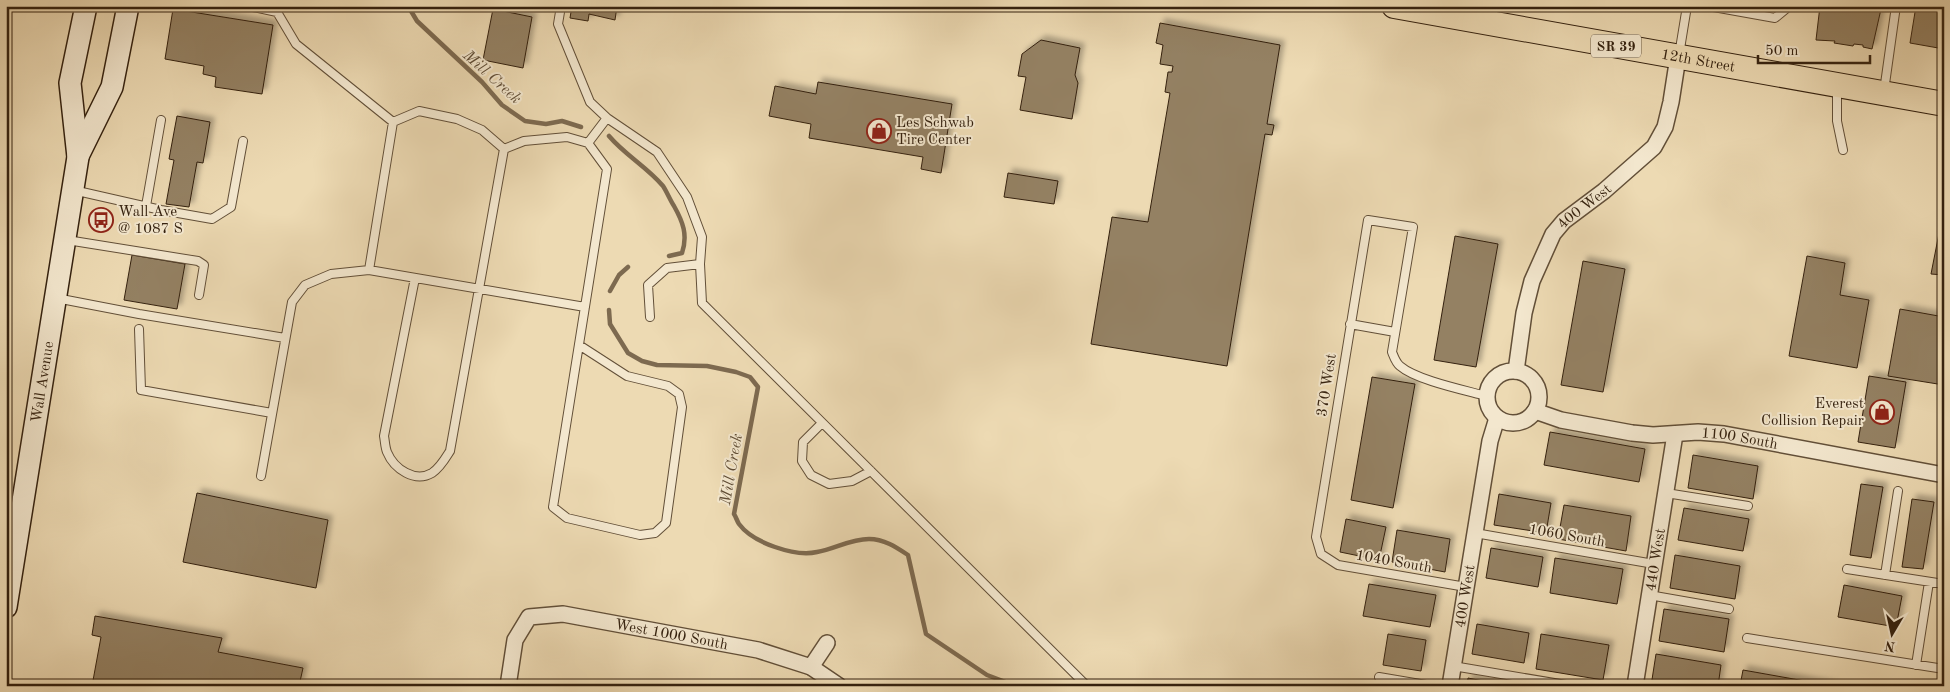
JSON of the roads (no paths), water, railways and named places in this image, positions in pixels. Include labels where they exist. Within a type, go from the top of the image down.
[{"type":"main road","name":"Wall Avenue","points":[[6,607],[78,157],[70,83],[86,6]]},
{"type":"main road","name":"Wall Avenue","points":[[78,157],[112,88],[128,6]]},
{"type":"main road","name":"12th Street","points":[[1394,6],[1944,104]]},
{"type":"street","name":"400 West","points":[[1516,371],[1524,313],[1532,281],[1553,234],[1564,222],[1604,192],[1654,147],[1664,127],[1671,102],[1678,57]]},
{"type":"street","points":[[1507,371],[1516,371],[1531,379],[1536,386],[1538,403],[1529,417],[1513,423],[1497,418],[1491,412],[1486,396],[1488,387],[1499,374],[1507,371]]},
{"type":"street","name":"1100 South","points":[[1534,411],[1561,420],[1632,433],[1653,435],[1698,432],[1724,434],[1944,475]]},
{"type":"street","name":"400 West","points":[[1450,686],[1490,441],[1497,418]]},
{"type":"street","name":"440 West","points":[[1635,686],[1675,434]]},
{"type":"street","name":"West 1000 South","points":[[508,686],[516,640],[529,617],[563,614],[758,650],[811,667],[839,686]]},
{"type":"street","points":[[811,667],[827,643]]},
{"type":"lane","points":[[248,6],[277,12],[296,44],[394,122]]},
{"type":"lane","points":[[561,6],[558,24],[590,102],[607,118],[657,152],[688,197],[702,237],[700,264],[702,304],[1087,685]]},
{"type":"lane","points":[[1678,57],[1687,6]]},
{"type":"lane","points":[[1708,6],[1740,9],[1775,18],[1786,9],[1786,6]]},
{"type":"lane","points":[[1884,94],[1896,6]]},
{"type":"lane","points":[[1837,86],[1836,114],[1842,150]]},
{"type":"lane","points":[[394,122],[419,110],[457,119],[482,130],[504,149]]},
{"type":"lane","points":[[588,143],[607,118]]},
{"type":"lane","points":[[146,206],[160,120]]},
{"type":"lane","points":[[370,270],[394,122]]},
{"type":"lane","points":[[504,149],[524,141],[566,137],[588,143],[607,170],[553,507],[567,518],[640,535],[655,533],[666,523],[682,407],[679,394],[668,386],[627,376],[579,345]]},
{"type":"lane","points":[[73,190],[212,218],[231,207],[243,141]]},
{"type":"lane","points":[[415,278],[384,436],[387,451],[395,465],[406,474],[421,477],[434,473],[450,451],[504,149]]},
{"type":"lane","name":"370 West","points":[[1321,554],[1316,537],[1368,220],[1413,227],[1395,332]]},
{"type":"lane","points":[[65,240],[198,261],[204,266],[199,295]]},
{"type":"lane","points":[[650,317],[648,285],[667,268],[700,264]]},
{"type":"lane","points":[[261,476],[292,302],[305,285],[331,274],[370,270],[585,307]]},
{"type":"lane","points":[[56,298],[285,338]]},
{"type":"lane","points":[[1350,324],[1395,332],[1392,352],[1398,365],[1410,372],[1446,386],[1486,396]]},
{"type":"lane","points":[[139,329],[140,390],[272,413]]},
{"type":"lane","points":[[822,423],[803,442],[802,461],[811,475],[829,484],[852,481],[871,472]]},
{"type":"lane","points":[[1885,575],[1898,491]]},
{"type":"lane","points":[[1666,493],[1748,506]]},
{"type":"lane","name":"1060 South","points":[[1475,533],[1654,564]]},
{"type":"lane","name":"1040 South","points":[[1321,554],[1338,565],[1466,587]]},
{"type":"lane","points":[[1847,569],[1944,584]]},
{"type":"lane","points":[[1916,665],[1929,582]]},
{"type":"lane","points":[[1649,595],[1729,609]]},
{"type":"lane","points":[[1747,638],[1944,669]]},
{"type":"lane","points":[[1453,666],[1572,686]]},
{"type":"lane","points":[[1379,677],[1432,686]]},
{"type":"waterway","name":"Mill Creek","points":[[408,6],[417,21],[482,82],[502,105],[525,121],[546,124],[562,121],[581,127]]},
{"type":"waterway","name":"Mill Creek","points":[[609,136],[663,186],[677,212],[684,229],[684,246],[682,253],[669,256]]},
{"type":"waterway","name":"Mill Creek","points":[[610,291],[619,275],[628,267]]},
{"type":"waterway","name":"Mill Creek","points":[[609,310],[610,324],[628,353],[642,361],[657,365],[707,366],[736,372],[750,377],[758,387],[734,514],[745,531],[764,543],[798,552],[817,552],[862,539],[880,540],[894,546],[908,555],[926,634],[987,675],[1016,686]]},
{"type":"place","name":"Les Schwab Tire Center","points":[[879,131]]},
{"type":"place","name":"Wall Ave @ 1087 S","points":[[101,220]]},
{"type":"place","name":"Everest Collision Repair","points":[[1882,412]]}]
